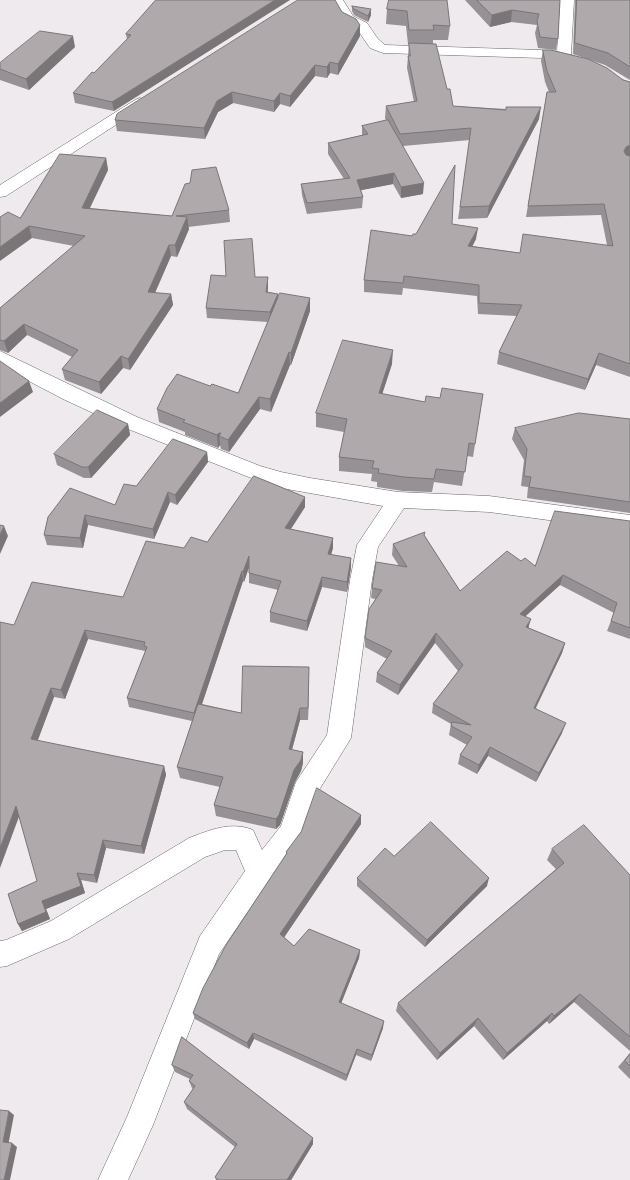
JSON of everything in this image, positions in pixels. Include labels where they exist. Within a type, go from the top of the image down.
[{"type":"street","points":[[334,0],[343,6],[346,16],[350,20],[362,26],[373,44],[383,49],[541,54],[564,57],[586,64]]},
{"type":"street","points":[[564,57],[567,0]]},
{"type":"street","points":[[0,192],[154,94]]},
{"type":"street","points":[[0,358],[70,394],[130,422],[254,471],[281,480],[398,500],[489,504],[630,523]]},
{"type":"street","points":[[113,1180],[138,1125],[210,945],[259,873],[291,832],[304,790],[339,738],[361,580],[368,545],[398,500]]},
{"type":"street","points":[[0,954],[19,948],[60,930],[205,844],[225,838],[244,838],[259,873]]},
{"type":"building","points":[[156,0],[275,0],[112,102],[73,93],[92,72],[94,73],[131,35],[126,34]]},
{"type":"building","points":[[298,0],[335,0],[342,12],[356,19],[360,25],[338,64],[330,62],[327,67],[315,65],[290,96],[280,93],[274,101],[232,92],[217,101],[204,128],[115,120],[117,114]]},
{"type":"building","points":[[389,0],[447,0],[450,26],[433,25],[434,30],[409,30],[407,11],[387,9]]},
{"type":"building","points":[[477,0],[560,0],[558,39],[540,37],[537,21],[539,14],[512,10],[492,15]]},
{"type":"building","points":[[577,0],[630,0],[630,67],[608,53],[575,43]]},
{"type":"building","points":[[352,6],[371,9],[368,16],[354,9]]},
{"type":"building","points":[[40,31],[73,36],[26,79],[0,69],[0,63]]},
{"type":"building","points":[[409,43],[436,44],[447,89],[450,89],[453,106],[506,110],[506,107],[541,107],[489,206],[460,207],[471,128],[400,134],[386,106],[417,101],[408,56],[410,56]]},
{"type":"building","points":[[543,50],[551,50],[588,59],[607,68],[623,80],[630,82],[630,145],[626,147],[624,151],[626,155],[630,156],[630,364],[599,353],[588,379],[499,352],[522,305],[479,303],[479,285],[404,276],[403,283],[364,280],[371,230],[412,236],[413,234],[416,234],[455,165],[452,224],[478,228],[468,246],[520,253],[523,234],[613,246],[604,204],[528,206],[547,92],[556,92],[547,71]]},
{"type":"building","points":[[388,120],[424,183],[401,187],[394,173],[357,180],[363,197],[307,203],[301,184],[350,178],[328,143],[368,134],[362,126]]},
{"type":"building","points":[[60,154],[106,158],[82,208],[172,216],[185,184],[190,183],[192,170],[216,167],[229,210],[176,216],[187,217],[175,245],[169,245],[148,292],[171,294],[128,359],[121,356],[99,382],[62,369],[78,350],[24,324],[4,341],[0,340],[0,308],[85,236],[29,226],[0,247],[0,217],[8,212],[20,218]]},
{"type":"building","points":[[252,239],[255,277],[268,277],[266,292],[278,294],[270,312],[206,308],[211,275],[226,276],[224,241]]},
{"type":"building","points":[[280,293],[310,298],[291,353],[289,352],[270,399],[259,397],[228,440],[219,436],[221,433],[217,435],[183,422],[185,420],[157,409],[167,388],[177,374],[210,386],[212,384],[238,393]]},
{"type":"building","points":[[343,340],[393,350],[379,393],[425,402],[426,396],[440,398],[442,388],[483,394],[475,444],[469,443],[465,472],[436,469],[434,479],[404,477],[378,473],[379,469],[372,468],[374,461],[339,457],[347,419],[316,413]]},
{"type":"building","points":[[0,361],[29,381],[0,403]]},
{"type":"building","points":[[97,410],[128,424],[88,467],[82,467],[54,454]]},
{"type":"building","points":[[579,413],[630,419],[630,502],[529,487],[531,477],[524,476],[527,449],[515,428]]},
{"type":"building","points":[[173,439],[207,452],[175,495],[168,492],[153,529],[85,515],[80,538],[44,535],[48,517],[70,488],[115,505],[124,484],[136,486]]},
{"type":"building","points":[[254,476],[305,497],[285,528],[333,538],[328,554],[351,558],[347,582],[322,577],[307,621],[270,612],[281,581],[249,573],[249,556],[243,572],[242,571],[194,713],[127,698],[147,647],[144,646],[145,642],[85,630],[61,690],[51,688],[31,739],[164,766],[141,846],[103,840],[94,875],[77,873],[81,886],[42,901],[46,912],[18,924],[8,894],[37,881],[16,806],[0,848],[0,622],[14,625],[32,582],[123,597],[146,541],[184,548],[191,537],[207,542]]},
{"type":"building","points":[[555,511],[630,521],[630,628],[611,621],[617,603],[563,575],[520,614],[531,619],[526,627],[565,643],[534,708],[566,723],[539,773],[490,747],[479,765],[460,755],[472,737],[451,726],[452,722],[471,725],[433,704],[463,665],[436,633],[400,685],[377,673],[392,651],[365,638],[369,609],[382,590],[372,588],[376,562],[407,567],[393,544],[425,532],[424,535],[460,591],[507,551],[521,561],[525,558],[535,566]]},
{"type":"building","points":[[0,525],[4,526],[0,535]]},
{"type":"building","points":[[243,666],[309,667],[308,708],[300,708],[289,749],[303,752],[301,760],[294,770],[279,815],[276,819],[214,805],[223,777],[177,767],[198,704],[241,713]]},
{"type":"building","points":[[317,788],[361,815],[280,934],[294,946],[309,929],[360,950],[339,1002],[384,1021],[372,1055],[357,1049],[347,1075],[253,1033],[247,1043],[193,1013],[203,988],[226,945],[287,853],[286,852],[301,832]]},
{"type":"building","points":[[431,822],[489,878],[427,940],[357,878],[385,848],[394,856]]},
{"type":"building","points":[[584,825],[630,875],[630,1037],[580,994],[554,1016],[552,1013],[507,1053],[478,1018],[440,1053],[398,1003],[564,863],[552,849]]},
{"type":"building","points":[[182,1037],[313,1138],[287,1180],[218,1180],[215,1177],[237,1144],[184,1102],[195,1086],[189,1081],[193,1075],[172,1065]]},
{"type":"building","points":[[630,1054],[630,1066],[625,1061]]},
{"type":"building","points":[[0,1110],[9,1111],[3,1142],[12,1143],[4,1180],[0,1180]]}]
